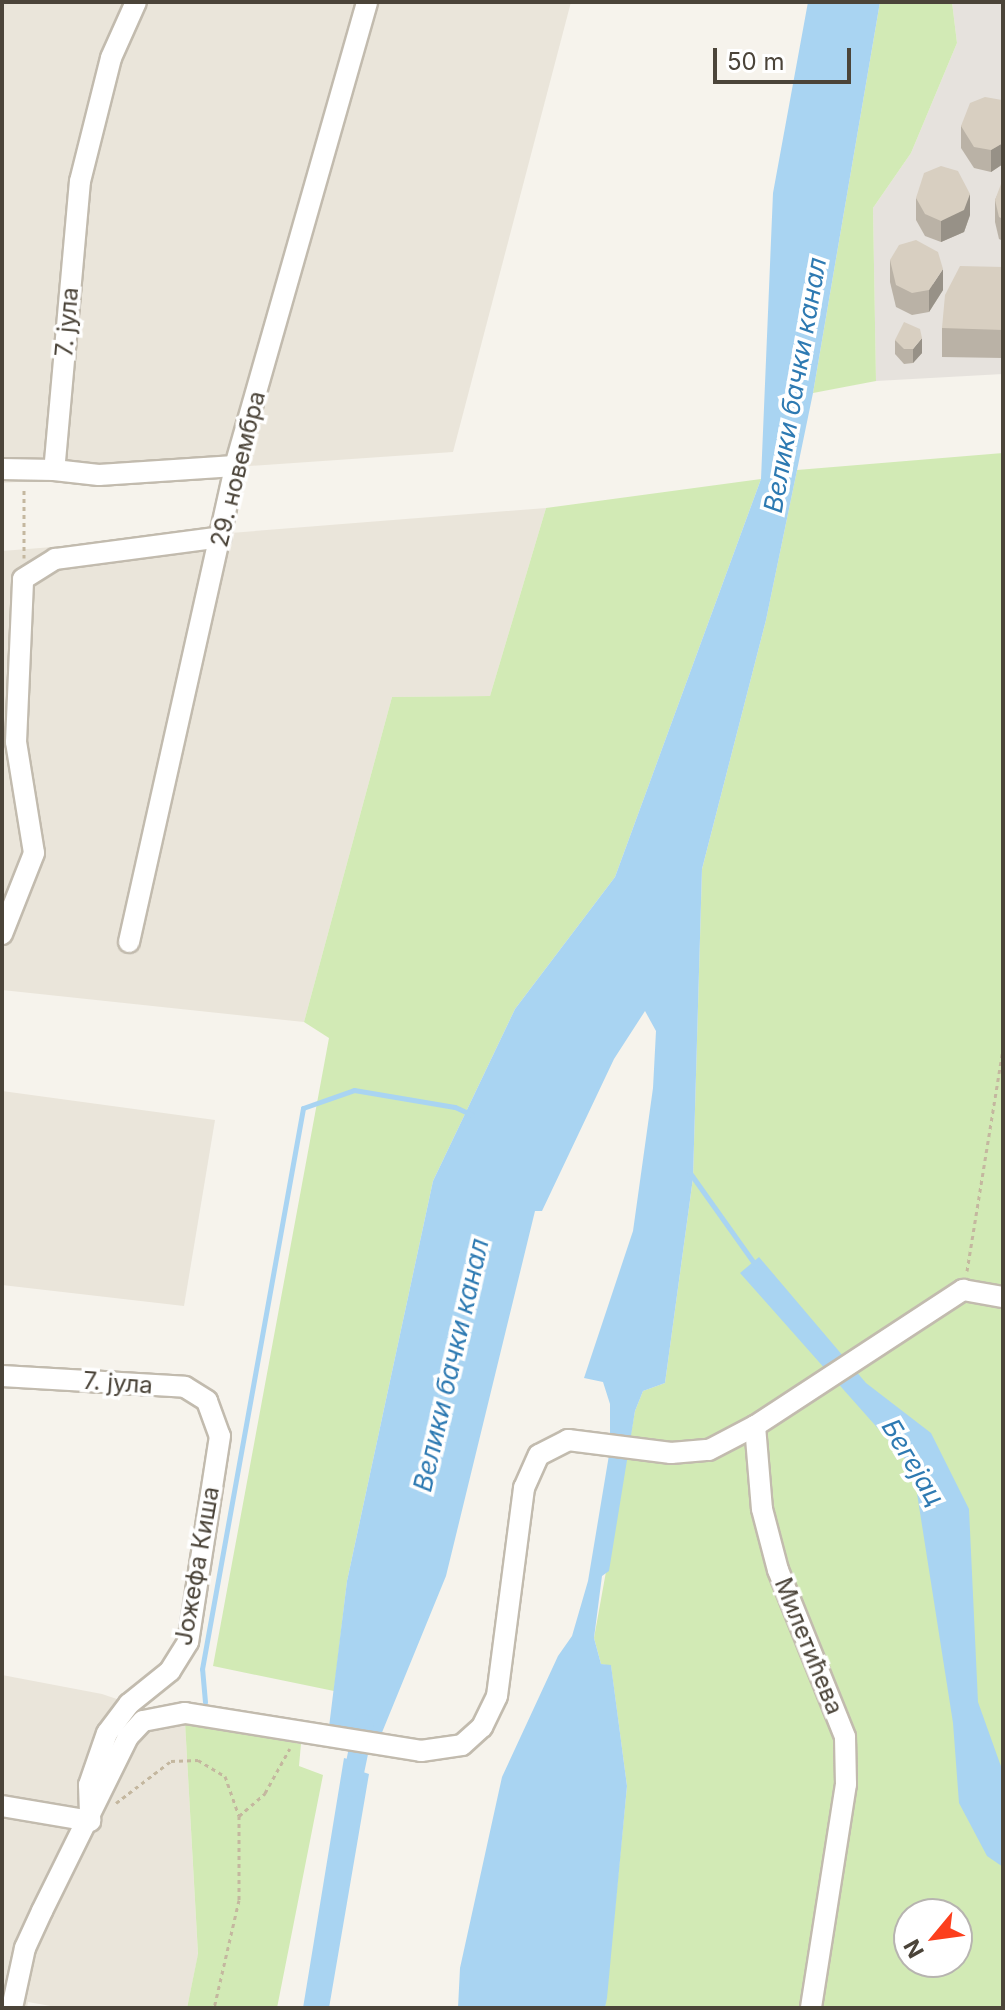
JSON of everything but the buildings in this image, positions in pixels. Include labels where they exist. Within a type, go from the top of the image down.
[{"type":"street","name":"7. јула","points":[[54,470],[80,181],[111,58],[136,2]]},
{"type":"street","name":"29. новембра","points":[[129,942],[235,466],[367,2]]},
{"type":"street","points":[[2,469],[26,474],[54,470],[99,475],[235,466]]},
{"type":"street","points":[[2,934],[34,853],[16,742],[23,579],[55,559],[221,537]]},
{"type":"street","points":[[296,1729],[421,1751],[462,1745],[482,1727],[497,1696],[529,1473],[539,1455],[555,1443],[592,1442],[645,1451],[709,1450],[755,1426],[963,1290],[1003,1297]]},
{"type":"street","name":"7. јула","points":[[2,1376],[185,1387],[207,1401],[217,1421]]},
{"type":"street","name":"Јожефа Киша","points":[[90,1821],[89,1785],[107,1733],[129,1704],[170,1671],[188,1642],[220,1436],[217,1421]]},
{"type":"street","name":"Милетићева","points":[[755,1426],[762,1509],[778,1570],[845,1737],[846,1784],[811,2008]]},
{"type":"street","name":"Јожефа Киша","points":[[12,2008],[25,1948],[90,1821],[128,1737],[143,1721],[185,1713],[296,1729]]},
{"type":"street","points":[[2,1806],[90,1821]]},
{"type":"path","points":[[23,579],[26,474]]},
{"type":"path","points":[[963,1290],[1003,1049]]},
{"type":"path","points":[[239,1816],[272,1782],[296,1729]]},
{"type":"path","points":[[90,1821],[171,1761],[198,1760],[225,1776],[239,1816],[239,1900],[214,2008]]},
{"type":"shaded area","points":[[2,2],[571,2],[453,452],[2,483]]},
{"type":"shaded area","points":[[952,2],[1003,2],[1003,374],[876,381],[873,208],[911,153],[957,43]]},
{"type":"shaded area","points":[[546,508],[490,696],[392,697],[304,1022],[2,990],[2,551]]},
{"type":"shaded area","points":[[2,1091],[215,1120],[184,1306],[2,1285]]},
{"type":"shaded area","points":[[2,1675],[102,1694],[185,1722],[198,1955],[187,2008],[62,2008],[28,2002],[27,2008],[2,2008]]},
{"type":"green space","points":[[880,2],[952,2],[957,43],[911,153],[873,208],[876,381],[813,393]]},
{"type":"green space","points":[[1003,453],[1003,2008],[605,2008],[627,1786],[611,1666],[601,1664],[594,1638],[635,1411],[643,1391],[665,1383],[693,1178],[702,869],[766,620],[797,470]]},
{"type":"green space","points":[[761,479],[615,877],[515,1009],[433,1181],[347,1581],[334,1691],[213,1666],[329,1038],[304,1022],[392,697],[490,696],[546,508]]},
{"type":"green space","points":[[185,1722],[301,1744],[299,1766],[323,1775],[277,2008],[187,2008],[198,1954]]},
{"type":"water","points":[[808,2],[880,2],[813,393],[766,620],[702,869],[693,1178],[665,1383],[643,1391],[635,1411],[609,1571],[602,1576],[594,1638],[601,1664],[611,1665],[627,1786],[607,1998],[605,2008],[458,2008],[460,1968],[502,1777],[558,1656],[572,1636],[588,1581],[610,1449],[610,1404],[603,1382],[584,1378],[633,1231],[653,1088],[656,1031],[645,1011],[614,1059],[542,1211],[535,1211],[446,1576],[374,1752],[329,1727],[347,1581],[433,1181],[515,1009],[615,877],[761,479],[773,193]]},
{"type":"water","points":[[759,1257],[866,1383],[931,1433],[969,1509],[978,1702],[1003,1772],[1003,1867],[987,1856],[959,1803],[953,1723],[913,1468],[740,1273]]},
{"type":"water","points":[[344,1758],[365,1764],[363,1772],[369,1774],[329,2008],[303,2008]]},
{"type":"waterway","points":[[205,1702],[202,1669],[303,1108],[354,1090],[455,1107],[472,1115]]},
{"type":"waterway","name":"Бегејац","points":[[690,1173],[756,1266]]},
{"type":"waterway","name":"Велики бачки канал","points":[[351,1787],[364,1724]]}]
